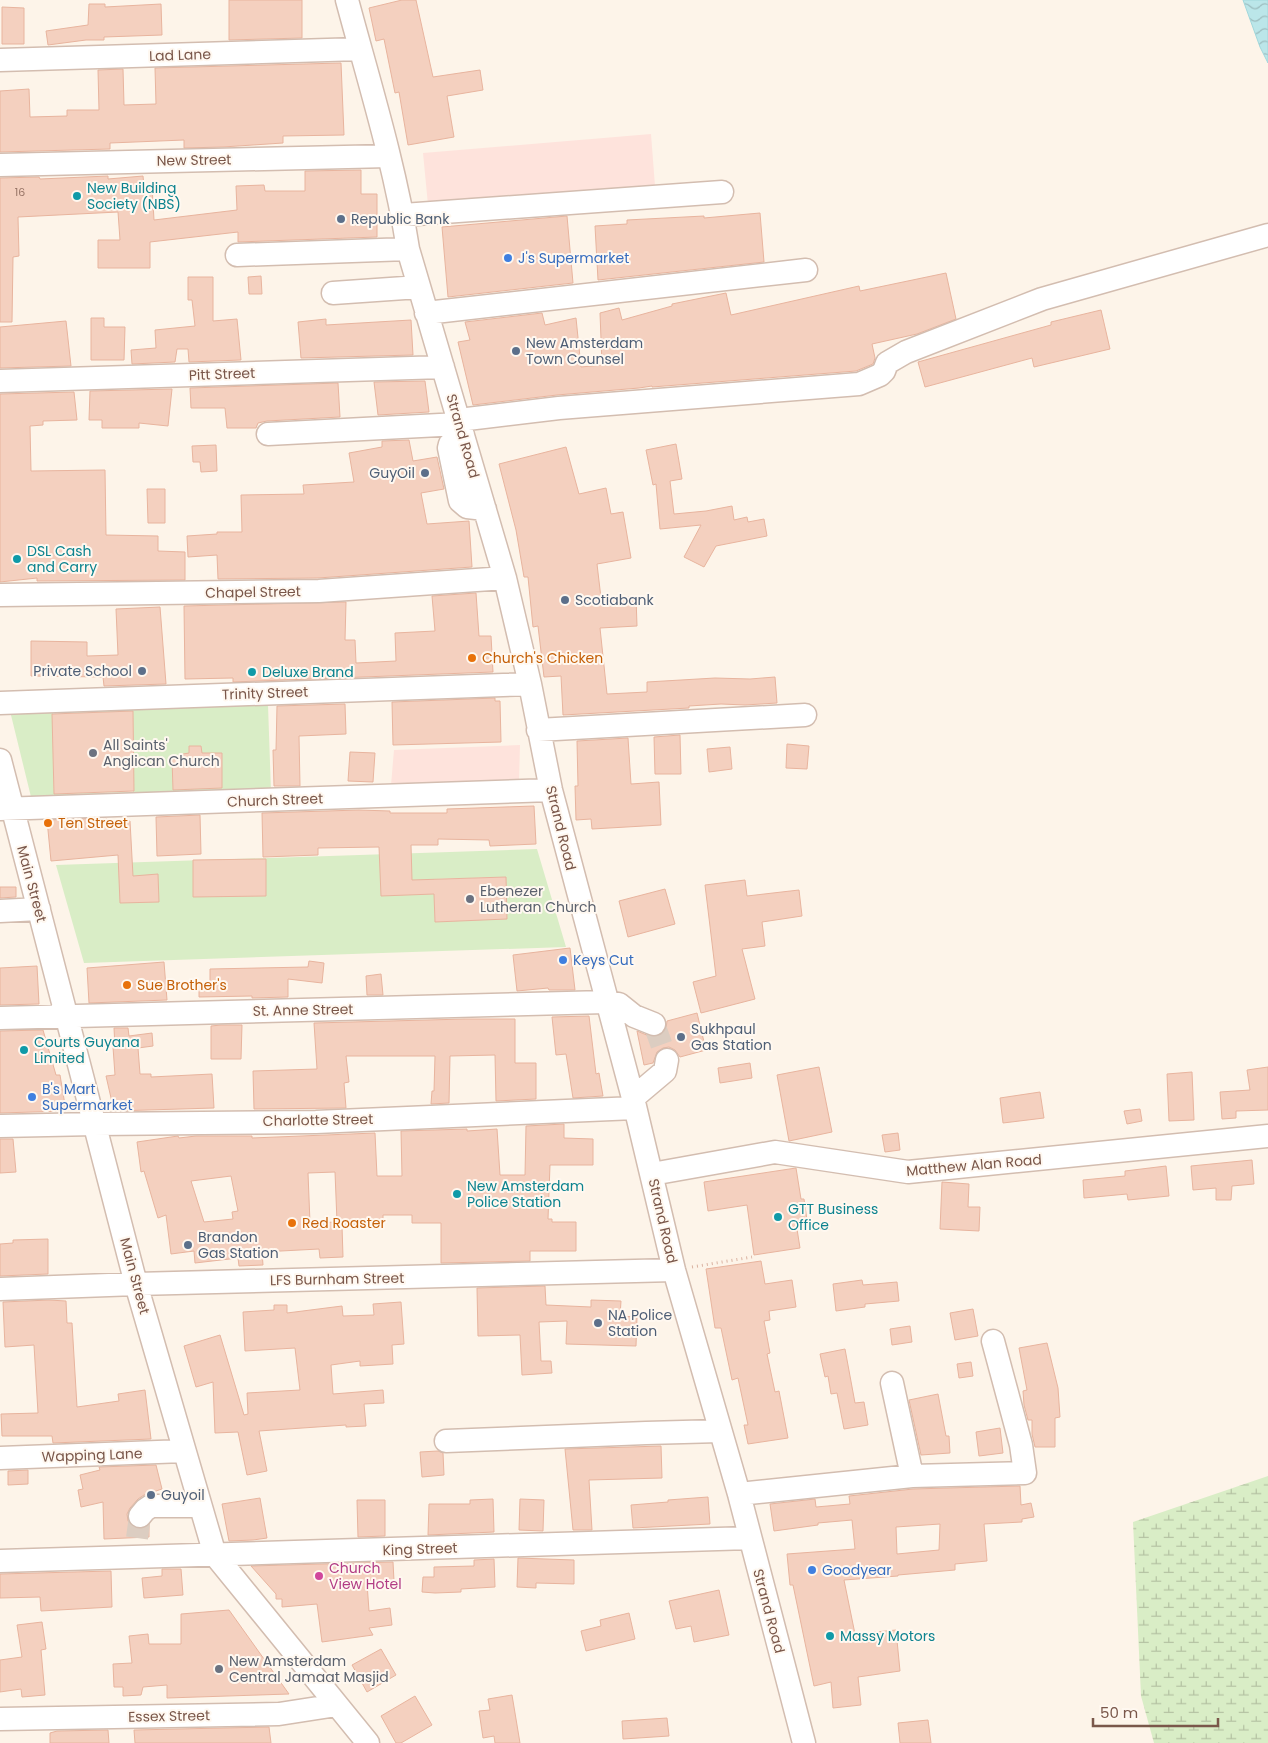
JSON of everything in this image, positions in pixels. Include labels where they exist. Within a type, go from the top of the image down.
[{"type":"street","name":"Strand Road","points":[[347,0],[389,156],[403,215],[408,249],[505,578],[530,684],[551,790],[634,1103],[674,1270],[739,1494],[804,1743]]},
{"type":"street","name":"Lad Lane","points":[[0,60],[360,49]]},
{"type":"street","name":"New Street","points":[[0,165],[389,156]]},
{"type":"street","points":[[403,215],[722,192]]},
{"type":"street","points":[[268,434],[460,426],[559,408],[859,384],[880,375],[887,363],[906,352],[1042,299],[1268,235]]},
{"type":"street","points":[[236,254],[408,249]]},
{"type":"street","points":[[426,313],[806,270]]},
{"type":"street","points":[[332,293],[419,287]]},
{"type":"street","name":"Pitt Street","points":[[0,381],[443,367]]},
{"type":"street","name":"Chapel Street","points":[[0,595],[320,591],[505,578]]},
{"type":"street","name":"Trinity Street","points":[[0,703],[530,684]]},
{"type":"street","points":[[538,730],[805,715]]},
{"type":"street","name":"Main Street","points":[[0,760],[6,809],[39,909],[136,1284],[215,1555],[368,1743]]},
{"type":"street","name":"Church Street","points":[[6,809],[551,790]]},
{"type":"street","points":[[0,911],[39,909]]},
{"type":"street","points":[[606,1002],[619,1004],[634,1016],[654,1024]]},
{"type":"street","name":"St. Anne Street","points":[[0,1018],[606,1002]]},
{"type":"street","points":[[634,1103],[665,1071],[666,1060]]},
{"type":"street","name":"Charlotte Street","points":[[0,1126],[316,1122],[634,1103]]},
{"type":"street","name":"Matthew Alan Road","points":[[652,1174],[776,1152],[908,1172],[1268,1136]]},
{"type":"street","name":"LFS Burnham Street","points":[[0,1289],[674,1270]]},
{"type":"street","points":[[739,1494],[912,1476],[1025,1473],[1022,1445],[993,1341]]},
{"type":"street","points":[[892,1383],[912,1476]]},
{"type":"street","points":[[446,1441],[720,1431]]},
{"type":"street","name":"Wapping Lane","points":[[0,1458],[184,1451]]},
{"type":"street","points":[[138,1537],[145,1510],[151,1506],[200,1506]]},
{"type":"street","name":"King Street","points":[[0,1561],[138,1537],[215,1555],[750,1538]]},
{"type":"street","name":"Essex Street","points":[[0,1719],[279,1714],[337,1705]]},
{"type":"path","points":[[674,1270],[752,1258]]},
{"type":"shaded area","points":[[651,134],[655,186],[428,205],[423,153]]},
{"type":"shaded area","points":[[520,745],[519,781],[391,785],[394,750]]},
{"type":"green space","points":[[268,705],[271,792],[32,801],[10,711]],"holes":[[[133,712],[133,792],[54,794],[53,713]]]},
{"type":"green space","points":[[537,849],[566,947],[84,963],[56,865]],"holes":[[[506,877],[506,919],[435,921],[434,879]]]},
{"type":"green space","points":[[1268,1476],[1268,1743],[1154,1743],[1141,1696],[1133,1522]]},
{"type":"water","points":[[1243,0],[1268,0],[1268,63],[1260,47]]},
{"type":"building","points":[[229,0],[302,0],[302,38],[229,40]]},
{"type":"building","points":[[402,0],[416,0],[433,77],[480,70],[483,90],[447,96],[454,137],[408,145],[399,92],[395,93],[384,39],[376,41],[369,8]]},
{"type":"building","points":[[89,4],[105,4],[105,7],[161,4],[162,35],[104,37],[104,40],[86,40],[48,45],[46,31],[88,25]]},
{"type":"building","points":[[2,7],[24,8],[24,44],[2,44]]},
{"type":"building","points":[[341,63],[344,135],[283,136],[283,143],[223,147],[184,148],[184,140],[110,143],[110,149],[0,152],[0,91],[29,89],[30,117],[67,116],[67,110],[99,110],[98,70],[123,69],[124,105],[156,104],[155,68]]},
{"type":"building","points":[[361,170],[361,194],[377,194],[377,237],[238,242],[238,232],[150,242],[150,268],[98,268],[98,240],[120,240],[118,212],[18,217],[19,256],[13,257],[12,322],[0,322],[0,178],[39,177],[40,179],[108,176],[108,179],[143,176],[144,186],[152,186],[154,220],[237,210],[236,186],[264,185],[265,191],[305,191],[305,171]]},
{"type":"building","points":[[760,213],[764,262],[598,280],[595,226],[627,224],[627,220],[704,216],[704,218]]},
{"type":"building","name":"J's Supermarket","points":[[567,216],[573,283],[448,297],[442,227]]},
{"type":"building","points":[[946,273],[956,319],[917,334],[872,344],[875,358],[873,364],[856,371],[652,386],[473,405],[458,342],[470,340],[465,322],[542,313],[545,325],[576,318],[581,367],[602,365],[600,313],[619,308],[622,320],[672,306],[672,304],[726,293],[731,315],[859,286],[860,291]]},
{"type":"building","points":[[261,276],[262,294],[249,294],[248,277]]},
{"type":"building","points":[[188,277],[213,277],[213,321],[237,319],[241,360],[189,362],[188,349],[177,349],[175,362],[132,364],[131,350],[156,348],[155,330],[195,326],[192,300],[188,300]]},
{"type":"building","points":[[1101,310],[1110,349],[1034,367],[1032,358],[925,387],[918,362],[1051,325],[1051,322]]},
{"type":"building","points":[[91,318],[104,318],[104,327],[125,327],[124,360],[91,360]]},
{"type":"building","points":[[326,319],[326,325],[411,320],[413,355],[301,358],[298,322]]},
{"type":"building","points":[[66,321],[71,366],[0,368],[0,327]]},
{"type":"building","points":[[425,381],[429,412],[378,415],[374,382]]},
{"type":"building","points":[[338,383],[340,417],[267,421],[258,423],[256,428],[227,428],[225,408],[191,408],[190,388]]},
{"type":"building","points":[[172,389],[168,426],[139,423],[139,428],[102,428],[102,420],[89,420],[90,391]]},
{"type":"building","points":[[74,392],[77,420],[43,421],[43,425],[30,426],[31,471],[105,470],[106,535],[158,536],[158,551],[185,552],[185,580],[37,581],[37,578],[0,582],[0,394]]},
{"type":"building","points":[[409,440],[413,461],[437,457],[444,489],[421,493],[427,524],[469,521],[472,567],[318,578],[218,579],[217,555],[188,557],[187,536],[217,534],[217,532],[242,532],[241,495],[304,494],[303,485],[354,482],[349,453],[382,447],[382,441]]},
{"type":"building","points":[[676,444],[682,479],[670,481],[674,514],[732,506],[734,520],[747,517],[748,522],[764,519],[767,536],[716,546],[704,567],[684,557],[701,525],[660,529],[656,484],[653,485],[646,450]]},
{"type":"building","points":[[216,445],[217,471],[201,472],[200,462],[193,462],[192,446]]},
{"type":"building","points":[[566,447],[579,494],[606,488],[611,514],[623,512],[631,558],[597,564],[601,598],[636,597],[637,626],[600,628],[607,694],[647,692],[647,682],[775,677],[777,703],[721,704],[689,706],[689,708],[563,715],[561,676],[544,677],[538,626],[533,627],[528,577],[524,577],[516,530],[499,464]]},
{"type":"building","points":[[147,489],[165,489],[165,523],[148,523]]},
{"type":"building","points":[[476,593],[479,636],[491,636],[493,672],[233,682],[233,678],[185,679],[184,606],[346,602],[345,640],[355,640],[356,663],[396,661],[395,633],[435,631],[432,596]]},
{"type":"building","points":[[160,607],[166,684],[104,686],[103,677],[31,676],[31,641],[87,642],[87,656],[118,655],[116,609]]},
{"type":"building","points":[[495,698],[495,701],[500,701],[501,742],[393,745],[392,702]]},
{"type":"building","points":[[345,704],[346,734],[299,736],[300,786],[274,786],[273,750],[276,750],[277,706]]},
{"type":"building","name":"All Saints' Anglican Church","points":[[133,711],[134,791],[54,794],[52,714]]},
{"type":"building","points":[[680,735],[681,774],[655,774],[654,737]]},
{"type":"building","points":[[628,738],[631,784],[659,782],[661,825],[592,829],[591,819],[576,820],[575,786],[578,786],[577,741]]},
{"type":"building","points":[[787,744],[809,746],[807,769],[786,768]]},
{"type":"building","points":[[189,746],[201,746],[202,753],[222,753],[222,788],[173,790],[172,759],[184,758],[183,754],[189,753]]},
{"type":"building","points":[[730,747],[732,769],[709,772],[707,749]]},
{"type":"building","points":[[350,752],[375,753],[373,782],[348,781]]},
{"type":"building","points":[[534,806],[536,844],[490,846],[489,840],[438,839],[438,845],[411,845],[412,880],[506,877],[507,919],[435,922],[434,894],[381,896],[379,847],[318,848],[318,855],[263,857],[262,813],[359,810],[390,811],[390,813],[447,813],[447,809]]},
{"type":"building","points":[[200,815],[201,854],[157,856],[156,817]]},
{"type":"building","points":[[106,818],[106,823],[130,821],[133,876],[158,874],[159,902],[120,903],[118,855],[51,861],[47,820]]},
{"type":"building","points":[[266,859],[266,896],[193,897],[193,860]]},
{"type":"building","points":[[745,880],[747,896],[799,890],[802,916],[762,922],[765,946],[742,949],[755,999],[701,1013],[693,982],[716,976],[705,885]]},
{"type":"building","points":[[0,887],[16,887],[16,897],[0,898]]},
{"type":"building","points":[[665,889],[675,924],[628,937],[619,901]]},
{"type":"building","points":[[570,948],[575,990],[549,990],[548,988],[517,991],[513,955]]},
{"type":"building","points":[[309,961],[324,963],[322,983],[288,979],[288,997],[199,997],[199,983],[210,983],[210,969],[308,967]]},
{"type":"building","name":"Sue Brother's","points":[[164,962],[167,1000],[89,1003],[87,968]]},
{"type":"building","points":[[37,966],[39,1004],[0,1005],[0,968]]},
{"type":"building","points":[[381,974],[383,995],[367,995],[366,976]]},
{"type":"building","points":[[697,1013],[706,1050],[680,1057],[675,1050],[669,1047],[663,1048],[657,1052],[653,1063],[644,1065],[637,1031],[656,1037],[662,1035],[666,1029],[667,1021]]},
{"type":"building","points":[[589,1016],[596,1074],[599,1073],[603,1096],[573,1098],[566,1054],[556,1055],[552,1017]]},
{"type":"building","points":[[515,1019],[515,1063],[536,1063],[536,1099],[496,1101],[495,1055],[450,1056],[449,1103],[431,1104],[432,1091],[434,1091],[435,1056],[346,1056],[349,1082],[344,1083],[346,1108],[254,1109],[253,1071],[317,1069],[314,1023]]},
{"type":"building","points":[[242,1025],[241,1059],[211,1059],[211,1026]]},
{"type":"building","points":[[114,1028],[128,1028],[129,1036],[152,1033],[153,1046],[138,1048],[140,1074],[151,1074],[151,1077],[212,1074],[214,1108],[114,1111],[106,1076],[115,1075]]},
{"type":"building","points":[[43,1030],[56,1075],[60,1075],[66,1111],[0,1113],[0,1031]]},
{"type":"building","points":[[750,1063],[752,1078],[720,1083],[718,1068]]},
{"type":"building","points":[[819,1067],[832,1132],[789,1141],[777,1075]]},
{"type":"building","points":[[1268,1067],[1268,1110],[1236,1111],[1236,1118],[1222,1119],[1220,1092],[1250,1090],[1247,1070]]},
{"type":"building","points":[[1192,1072],[1194,1120],[1169,1121],[1167,1074]]},
{"type":"building","points":[[1040,1092],[1044,1118],[1003,1123],[1000,1098]]},
{"type":"building","points":[[1140,1109],[1142,1121],[1127,1124],[1124,1111]]},
{"type":"building","points":[[564,1124],[564,1138],[593,1139],[593,1165],[550,1165],[548,1219],[552,1219],[552,1222],[576,1222],[576,1251],[530,1251],[530,1261],[441,1263],[441,1223],[412,1223],[412,1215],[383,1215],[383,1224],[342,1226],[343,1257],[320,1258],[319,1249],[262,1252],[263,1265],[239,1266],[238,1258],[195,1263],[194,1251],[171,1254],[166,1215],[158,1218],[144,1171],[141,1172],[137,1142],[178,1136],[179,1138],[196,1136],[252,1136],[252,1138],[375,1133],[377,1176],[402,1176],[401,1131],[497,1129],[500,1175],[525,1175],[526,1126]],"holes":[[[335,1172],[337,1222],[310,1223],[308,1173]],[[231,1176],[238,1211],[232,1212],[233,1219],[204,1222],[191,1181]]]},
{"type":"building","points":[[898,1133],[900,1150],[885,1152],[882,1135]]},
{"type":"building","points":[[0,1139],[13,1139],[16,1172],[0,1173]]},
{"type":"building","points":[[1252,1160],[1254,1184],[1232,1186],[1231,1200],[1216,1200],[1216,1188],[1193,1190],[1191,1166]]},
{"type":"building","points":[[1166,1166],[1169,1196],[1128,1200],[1127,1194],[1084,1198],[1083,1180],[1125,1176],[1125,1171]]},
{"type":"building","points":[[796,1168],[801,1199],[804,1199],[808,1227],[797,1229],[800,1248],[754,1255],[747,1205],[708,1211],[704,1182]]},
{"type":"building","points":[[942,1182],[969,1184],[968,1207],[980,1207],[979,1231],[940,1229]]},
{"type":"building","points":[[48,1239],[48,1274],[0,1276],[0,1244],[13,1243],[13,1240]]},
{"type":"building","points":[[761,1261],[765,1284],[792,1280],[796,1307],[769,1311],[770,1320],[764,1321],[770,1353],[767,1354],[775,1392],[779,1391],[788,1438],[748,1444],[744,1425],[748,1425],[738,1378],[732,1380],[721,1328],[715,1328],[706,1269]]},
{"type":"building","points":[[862,1280],[863,1285],[897,1282],[899,1301],[865,1304],[865,1307],[836,1311],[833,1284]]},
{"type":"building","points":[[545,1286],[546,1305],[591,1307],[591,1300],[621,1301],[620,1316],[637,1317],[636,1346],[566,1344],[567,1321],[539,1322],[541,1361],[551,1361],[552,1373],[522,1375],[520,1335],[478,1336],[477,1288]]},
{"type":"building","points":[[66,1301],[67,1323],[72,1323],[77,1407],[119,1401],[118,1394],[145,1390],[151,1439],[53,1443],[52,1436],[2,1436],[1,1414],[38,1413],[34,1345],[5,1347],[3,1302]]},
{"type":"building","points":[[401,1302],[404,1344],[392,1345],[393,1364],[360,1366],[360,1361],[331,1365],[333,1394],[383,1390],[384,1403],[364,1404],[366,1426],[346,1427],[346,1425],[259,1431],[267,1471],[247,1475],[238,1432],[215,1433],[213,1382],[196,1387],[184,1346],[220,1335],[244,1415],[248,1414],[247,1393],[300,1390],[295,1348],[245,1351],[243,1312],[274,1310],[274,1305],[287,1305],[287,1313],[342,1306],[343,1316],[374,1315],[373,1304]]},
{"type":"building","points":[[973,1309],[978,1336],[955,1340],[950,1313]]},
{"type":"building","points":[[910,1326],[912,1342],[892,1345],[890,1329]]},
{"type":"building","points":[[1047,1343],[1058,1388],[1060,1417],[1055,1418],[1055,1447],[1035,1447],[1032,1434],[1032,1420],[1028,1420],[1024,1405],[1023,1391],[1027,1390],[1019,1348]]},
{"type":"building","points":[[845,1349],[855,1403],[864,1402],[868,1425],[844,1429],[837,1393],[831,1394],[828,1376],[825,1377],[820,1354]]},
{"type":"building","points":[[971,1362],[973,1376],[959,1378],[957,1364]]},
{"type":"building","points":[[938,1394],[946,1436],[949,1436],[950,1453],[921,1455],[909,1400]]},
{"type":"building","points":[[1000,1428],[1003,1453],[979,1456],[976,1432]]},
{"type":"building","points":[[661,1446],[662,1478],[589,1480],[592,1530],[573,1530],[565,1449]]},
{"type":"building","points":[[438,1451],[443,1453],[444,1475],[422,1477],[420,1452]]},
{"type":"building","points":[[156,1465],[162,1489],[138,1499],[127,1514],[128,1521],[138,1529],[149,1525],[149,1537],[104,1539],[103,1502],[81,1507],[78,1490],[83,1489],[80,1475],[100,1470],[99,1467]]},
{"type":"building","points":[[28,1470],[28,1484],[8,1485],[8,1471]]},
{"type":"building","points":[[1020,1486],[1021,1505],[1031,1503],[1034,1517],[1022,1519],[1022,1522],[984,1524],[987,1561],[955,1564],[955,1570],[844,1580],[855,1634],[896,1630],[900,1671],[858,1677],[861,1705],[833,1708],[831,1682],[814,1686],[793,1585],[790,1585],[787,1554],[855,1549],[852,1520],[818,1523],[818,1525],[774,1531],[770,1504],[815,1499],[816,1507],[850,1504],[849,1496],[913,1489]],"holes":[[[940,1524],[939,1550],[897,1554],[896,1527]]]},
{"type":"building","points":[[708,1497],[710,1524],[633,1528],[631,1505]]},
{"type":"building","points":[[260,1498],[267,1538],[229,1541],[222,1504]]},
{"type":"building","points":[[493,1499],[494,1532],[428,1535],[429,1504],[470,1504],[470,1500]]},
{"type":"building","points":[[520,1499],[544,1500],[543,1531],[519,1530]]},
{"type":"building","points":[[357,1500],[385,1500],[385,1536],[358,1537]]},
{"type":"building","points":[[518,1558],[574,1560],[574,1584],[536,1583],[536,1588],[517,1587]]},
{"type":"building","points":[[494,1559],[495,1587],[461,1589],[461,1592],[422,1592],[423,1577],[434,1577],[434,1567],[474,1566],[474,1560]]},
{"type":"building","points":[[393,1562],[394,1581],[367,1583],[369,1611],[390,1608],[392,1625],[369,1628],[373,1635],[322,1642],[317,1604],[282,1607],[282,1599],[276,1599],[276,1594],[251,1566]]},
{"type":"building","points":[[162,1569],[181,1569],[183,1595],[144,1598],[142,1578],[162,1576]]},
{"type":"building","points":[[111,1571],[112,1607],[41,1611],[40,1597],[0,1598],[0,1574]]},
{"type":"building","points":[[719,1590],[729,1635],[694,1642],[691,1626],[676,1629],[669,1601]]},
{"type":"building","name":"New Amsterdam Central Jamaat Masjid","points":[[229,1610],[289,1694],[167,1698],[167,1685],[143,1687],[141,1695],[123,1696],[123,1687],[114,1687],[113,1664],[132,1663],[129,1636],[148,1634],[149,1644],[181,1644],[181,1614]]},
{"type":"building","points":[[629,1613],[635,1639],[586,1651],[581,1631],[601,1626],[600,1620]]},
{"type":"building","points":[[42,1622],[46,1649],[41,1650],[45,1695],[22,1697],[21,1689],[0,1692],[0,1660],[22,1657],[17,1625]]},
{"type":"building","points":[[381,1649],[396,1675],[367,1692],[352,1665]]},
{"type":"building","points":[[512,1695],[520,1743],[495,1743],[494,1736],[483,1738],[479,1711],[490,1710],[488,1699]]},
{"type":"building","points":[[415,1696],[432,1725],[401,1743],[396,1743],[381,1716]]},
{"type":"building","points":[[667,1718],[669,1736],[623,1739],[622,1721]]},
{"type":"building","points":[[928,1720],[931,1743],[900,1743],[898,1723]]},
{"type":"building","points":[[269,1727],[271,1743],[135,1743],[134,1730]]},
{"type":"building","points":[[108,1730],[109,1743],[50,1743],[50,1733],[57,1731]]},
{"type":"tunnel","points":[[654,1024],[667,1060]]},
{"type":"tunnel","points":[[137,1538],[140,1516]]},
{"type":"place","name":"New Building Society (NBS)","points":[[77,196]]},
{"type":"place","name":"Republic Bank","points":[[341,219]]},
{"type":"place","name":"J's Supermarket","points":[[508,258]]},
{"type":"place","name":"New Amsterdam Town Counsel","points":[[516,351]]},
{"type":"place","name":"GuyOil","points":[[425,473]]},
{"type":"place","name":"DSL Cash and Carry","points":[[17,559]]},
{"type":"place","name":"Scotiabank","points":[[565,600]]},
{"type":"place","name":"Church's Chicken","points":[[472,658]]},
{"type":"place","name":"Private School","points":[[142,671]]},
{"type":"place","name":"Deluxe Brand","points":[[252,672]]},
{"type":"place","name":"All Saints' Anglican Church","points":[[93,753]]},
{"type":"place","name":"Ten Street","points":[[48,823]]},
{"type":"place","name":"Ebenezer Lutheran Church","points":[[470,899]]},
{"type":"place","name":"Keys Cut","points":[[563,960]]},
{"type":"place","name":"Sue Brother's","points":[[127,985]]},
{"type":"place","name":"Sukhpaul Gas Station","points":[[681,1037]]},
{"type":"place","name":"Courts Guyana Limited","points":[[24,1050]]},
{"type":"place","name":"B's Mart Supermarket","points":[[32,1097]]},
{"type":"place","name":"New Amsterdam Police Station","points":[[457,1194]]},
{"type":"place","name":"GTT Business Office","points":[[778,1217]]},
{"type":"place","name":"Red Roaster","points":[[292,1223]]},
{"type":"place","name":"Brandon Gas Station","points":[[188,1245]]},
{"type":"place","name":"NA Police Station","points":[[598,1323]]},
{"type":"place","name":"Guyoil","points":[[151,1495]]},
{"type":"place","name":"Goodyear","points":[[812,1570]]},
{"type":"place","name":"Church View Hotel","points":[[319,1576]]},
{"type":"place","name":"Massy Motors","points":[[830,1636]]},
{"type":"place","name":"New Amsterdam Central Jamaat Masjid","points":[[219,1669]]}]
